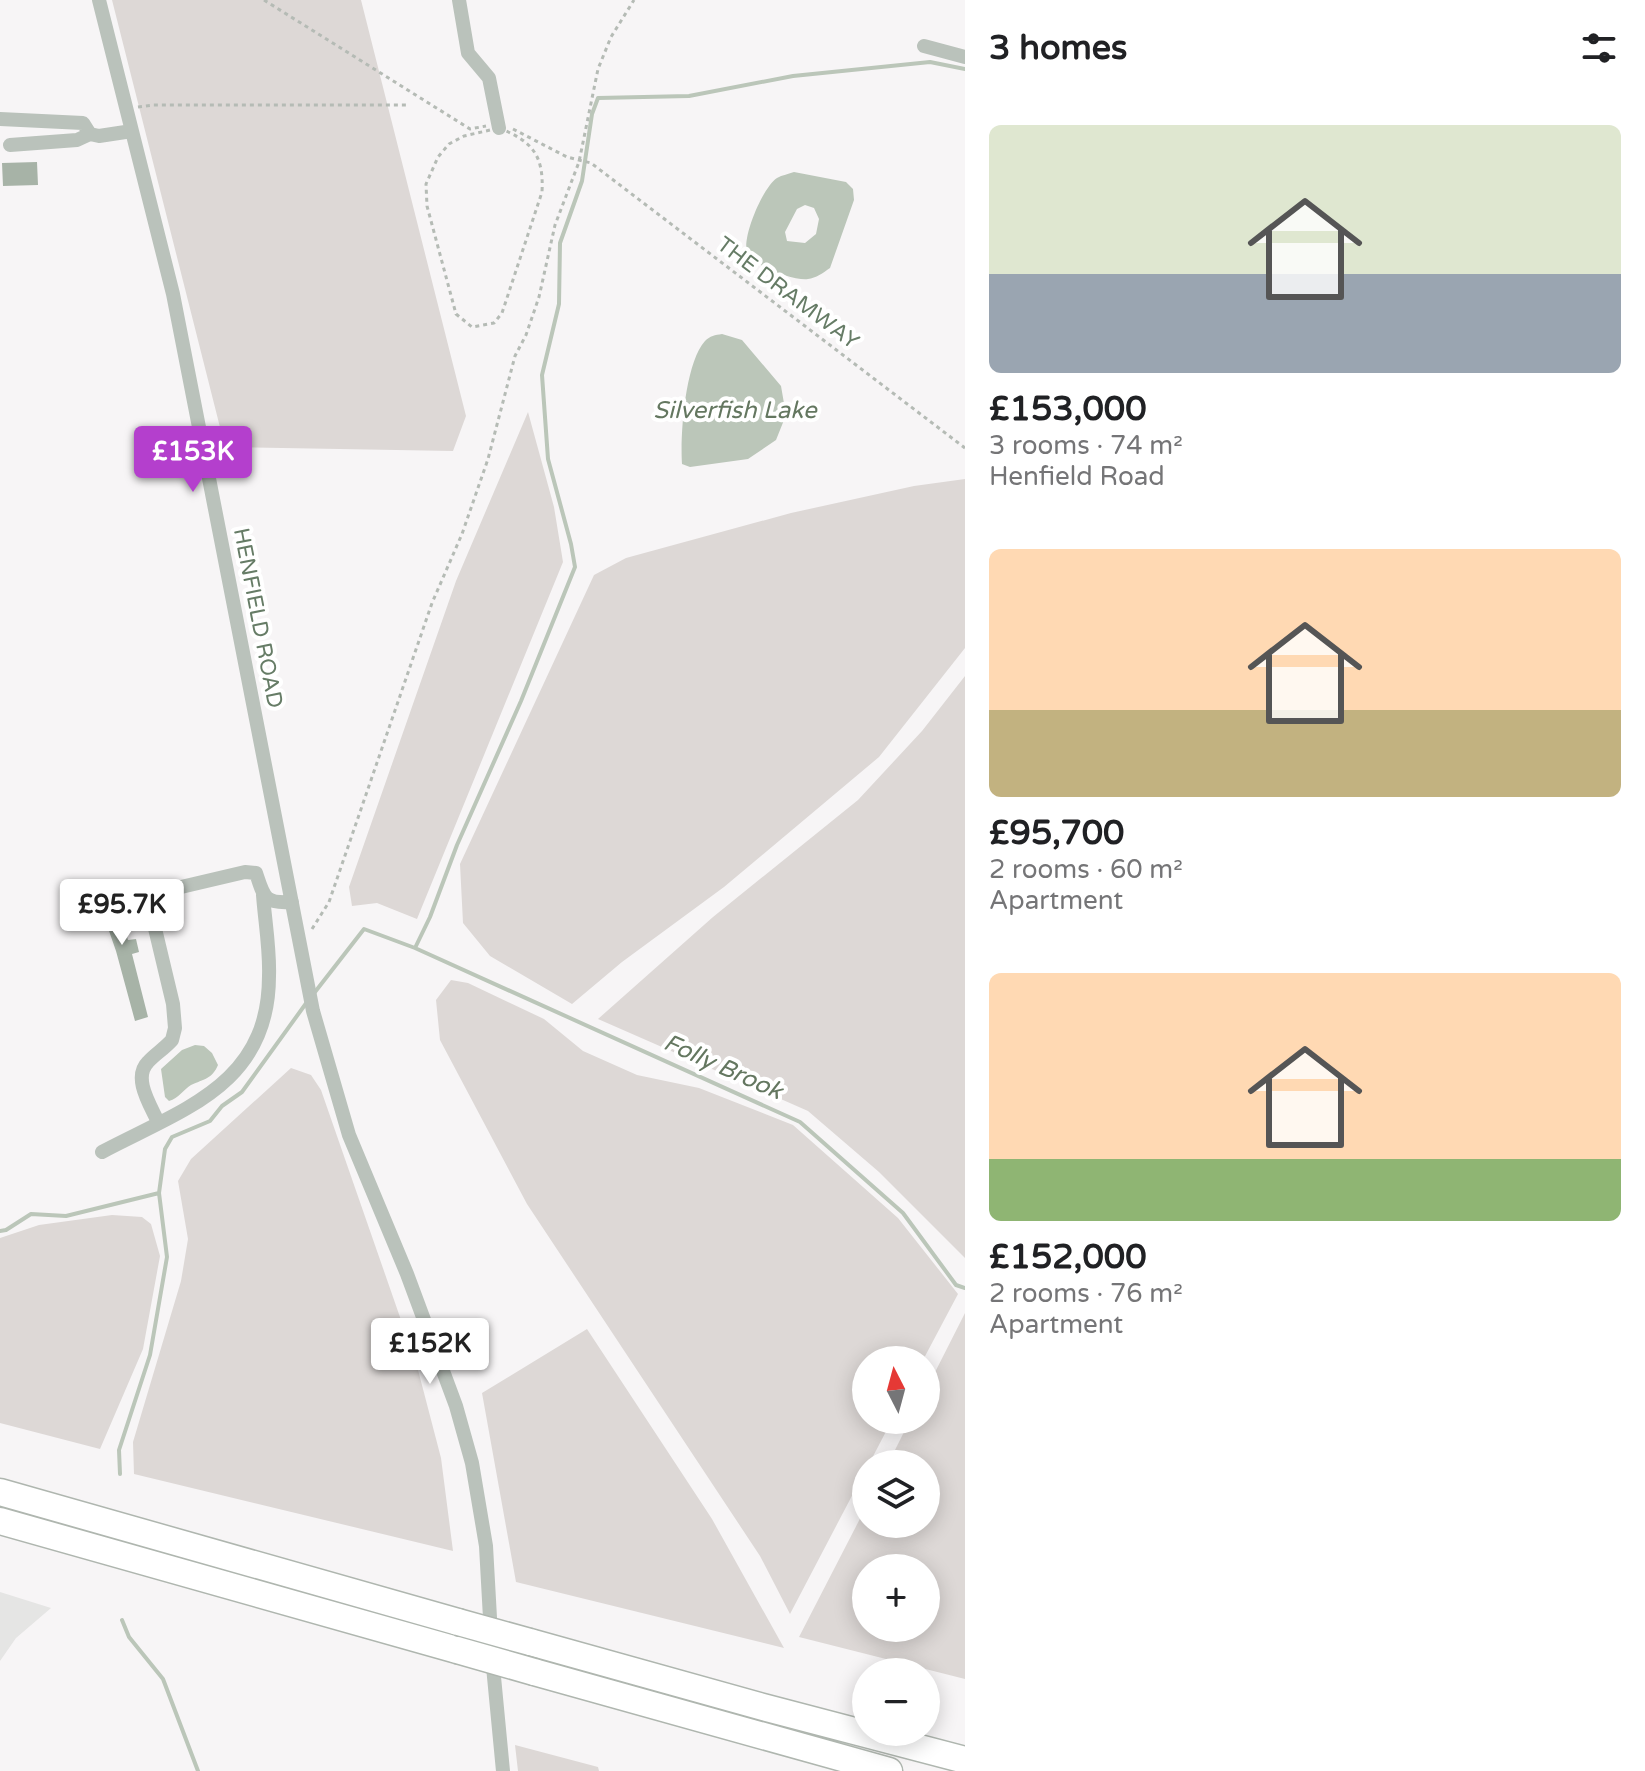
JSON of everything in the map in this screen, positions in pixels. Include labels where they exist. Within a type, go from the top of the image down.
[{"type":"highway","points":[[0,1492],[763,1707],[965,1760]]},
{"type":"highway","points":[[0,1521],[889,1771]]},
{"type":"street","name":"HENFIELD ROAD","points":[[99,0],[173,294],[306,984],[349,1135],[442,1365],[472,1463],[486,1546],[494,1693],[503,1771]]},
{"type":"street","points":[[459,0],[468,53],[489,78],[499,126]]},
{"type":"street","points":[[924,46],[965,57]]},
{"type":"street","points":[[0,119],[83,123],[90,134]]},
{"type":"street","points":[[10,145],[77,140],[90,134],[99,136],[132,131]]},
{"type":"street","points":[[102,1152],[204,1098],[225,1084],[242,1066],[253,1046],[267,1001],[269,977],[263,895],[256,873],[245,872],[147,895],[175,1017],[172,1040],[150,1059],[141,1073],[141,1082],[158,1122]]},
{"type":"street","points":[[263,895],[274,903],[292,902]]},
{"type":"path","points":[[264,0],[470,129],[499,126],[524,134],[580,162]]},
{"type":"path","points":[[298,934],[312,929],[329,902],[432,603],[462,534],[488,459],[515,356],[539,297],[555,225],[580,162],[598,69],[611,37],[634,0]]},
{"type":"path","points":[[127,109],[153,105],[406,105]]},
{"type":"path","points":[[499,126],[520,136],[538,157],[543,174],[542,192],[502,313],[494,323],[472,327],[456,314],[427,206],[426,184],[438,157],[449,144],[464,136],[499,126]]},
{"type":"path","name":"THE DRAMWAY","points":[[580,162],[591,163],[965,448]]},
{"type":"shaded area","points":[[112,0],[361,0],[466,416],[453,451],[225,447]]},
{"type":"shaded area","points":[[528,412],[554,507],[563,562],[417,919],[377,903],[352,906],[349,887],[456,581]]},
{"type":"shaded area","points":[[965,479],[965,648],[879,757],[724,887],[622,962],[572,1004],[490,956],[463,923],[460,864],[594,575],[626,558],[791,513],[914,486]]},
{"type":"shaded area","points":[[965,676],[965,1258],[879,1172],[808,1111],[598,1019],[713,917],[858,800],[922,731]]},
{"type":"shaded area","points":[[451,980],[468,983],[544,1019],[583,1051],[637,1075],[699,1088],[793,1125],[898,1218],[958,1294],[930,1346],[852,1346],[852,1434],[885,1434],[876,1450],[852,1450],[852,1496],[790,1614],[760,1556],[527,1204],[440,1040],[436,1000]]},
{"type":"shaded area","points":[[291,1068],[311,1075],[321,1090],[417,1366],[441,1458],[453,1551],[134,1474],[133,1442],[181,1281],[188,1239],[178,1181],[191,1159]]},
{"type":"shaded area","points":[[112,1215],[142,1217],[151,1224],[160,1256],[143,1349],[100,1449],[0,1423],[0,1238],[39,1225]]},
{"type":"shaded area","points":[[965,1313],[965,1679],[940,1673],[940,1658],[882,1658],[799,1637],[852,1534],[852,1538],[940,1538],[940,1450],[895,1450],[903,1434],[940,1434],[940,1362]]},
{"type":"shaded area","points":[[587,1329],[712,1519],[784,1648],[516,1582],[482,1393]]},
{"type":"shaded area","points":[[0,1592],[51,1608],[16,1638],[0,1661]]},
{"type":"shaded area","points":[[515,1745],[598,1767],[599,1771],[518,1771]]},
{"type":"water","points":[[794,172],[846,182],[853,189],[854,200],[830,268],[808,279],[774,272],[750,257],[746,245],[760,201],[771,183]],"holes":[[[805,205],[814,208],[819,219],[816,234],[805,243],[787,241],[785,232],[797,209]]]},
{"type":"water","name":"Silverfish Lake","points":[[722,334],[742,340],[781,386],[786,415],[776,440],[748,459],[690,467],[682,464],[688,382],[698,351],[705,341]]},
{"type":"water","points":[[195,1045],[204,1046],[212,1053],[218,1065],[216,1070],[169,1101],[165,1097],[161,1069],[182,1050]]},
{"type":"building","points":[[37,162],[38,185],[3,186],[2,163]]},
{"type":"building","points":[[110,880],[128,940],[136,939],[139,952],[132,954],[148,1017],[135,1021],[116,951],[93,885]]},
{"type":"waterway","points":[[315,992],[364,929],[415,948],[575,567],[548,459],[542,375],[559,304],[560,243],[582,181],[592,114],[598,98],[689,96],[793,76],[930,62],[965,69]]},
{"type":"waterway","name":"Folly Brook","points":[[415,948],[800,1122],[903,1213],[956,1285],[965,1288]]},
{"type":"waterway","name":"Folly Brook","points":[[0,1231],[31,1214],[66,1216],[159,1193],[165,1149],[172,1137],[210,1121],[222,1106],[242,1092],[307,1002]]},
{"type":"waterway","points":[[120,1474],[119,1450],[150,1355],[167,1257],[159,1193]]},
{"type":"waterway","points":[[122,1620],[129,1637],[163,1679],[198,1771]]}]
